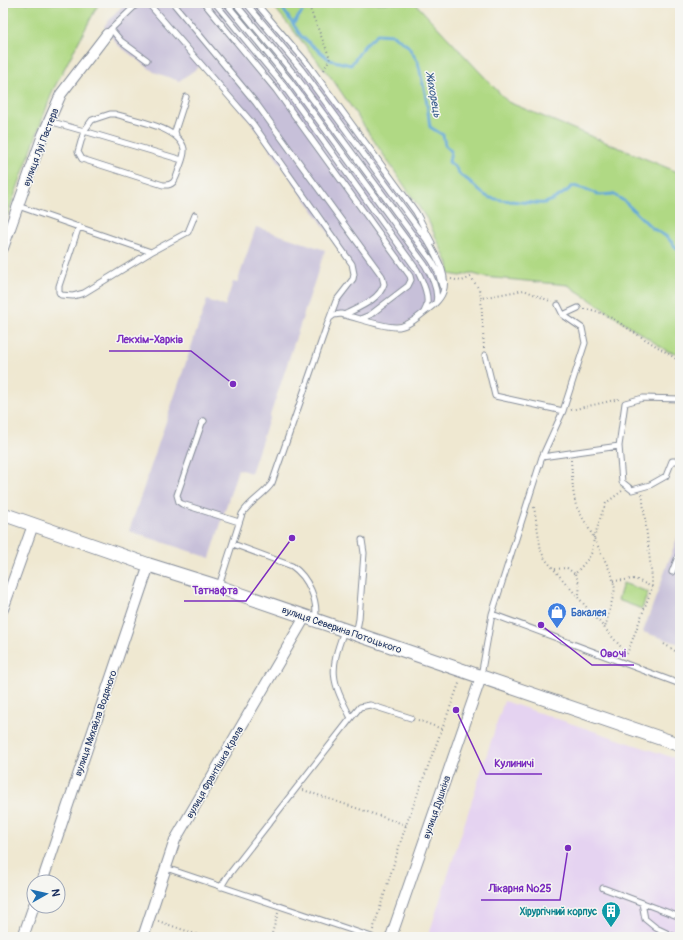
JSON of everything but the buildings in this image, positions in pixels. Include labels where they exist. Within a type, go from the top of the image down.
[{"type":"street","name":"вулиця Луї Пастера","points":[[3,248],[43,135],[61,94],[109,32]]},
{"type":"street","name":"вулиця Северина Потоцького","points":[[3,514],[680,745]]},
{"type":"street","points":[[3,609],[33,525]]},
{"type":"street","name":"вулиця Михайла Водяного","points":[[45,874],[149,565]]},
{"type":"street","name":"вулиця Франтішка Крала","points":[[143,937],[175,840],[310,618]]},
{"type":"street","name":"вулиця Душкіна","points":[[391,937],[481,677]]},
{"type":"street","points":[[19,936],[30,914]]},
{"type":"lane","points":[[138,3],[109,32],[147,60]]},
{"type":"lane","points":[[148,3],[252,124],[352,264],[354,274],[339,296],[329,319],[272,483],[266,491],[247,506],[242,514],[219,587]]},
{"type":"lane","points":[[173,3],[256,103],[382,276],[384,284],[379,293],[363,305],[344,315]]},
{"type":"lane","points":[[204,3],[276,90],[410,276],[411,280],[408,286],[370,315],[360,319]]},
{"type":"lane","points":[[214,3],[283,85],[416,270],[421,278],[426,296],[427,304],[423,313]]},
{"type":"lane","points":[[226,3],[289,80],[426,265],[431,275],[436,295],[435,303]]},
{"type":"lane","points":[[236,3],[294,74],[432,261],[438,272],[443,293]]},
{"type":"lane","points":[[246,3],[301,69],[429,243],[438,259]]},
{"type":"lane","points":[[256,3],[307,63],[416,212],[425,228],[442,269],[445,286],[443,293],[435,303],[416,320],[405,325],[396,327],[344,315],[334,315],[329,319]]},
{"type":"lane","points":[[176,135],[175,131],[186,97]]},
{"type":"lane","points":[[110,114],[115,114],[168,130],[176,135],[184,148],[184,153],[175,179],[173,183],[169,185],[164,185],[82,159],[78,152],[84,131],[92,120],[110,114]]},
{"type":"lane","points":[[49,120],[182,160]]},
{"type":"lane","points":[[18,206],[151,252]]},
{"type":"lane","points":[[79,226],[59,286],[59,292],[61,295],[73,296],[84,293],[151,252],[188,232],[195,215]]},
{"type":"lane","points":[[481,677],[492,614],[542,456],[563,411],[585,343],[582,328],[563,315],[558,305]]},
{"type":"lane","points":[[563,315],[578,308]]},
{"type":"lane","points":[[485,355],[495,396],[563,411]]},
{"type":"lane","points":[[680,399],[643,398],[625,403],[619,446],[622,482],[632,490],[650,485],[666,476],[672,461],[680,461]]},
{"type":"lane","points":[[204,421],[202,423],[178,495],[179,502],[239,522]]},
{"type":"lane","points":[[542,456],[619,446]]},
{"type":"lane","points":[[351,718],[340,698],[335,685],[333,672],[336,652],[359,619],[364,553],[362,540]]},
{"type":"lane","points":[[233,544],[297,569],[305,579],[312,593],[317,612],[310,618]]},
{"type":"lane","points":[[672,572],[680,552]]},
{"type":"lane","points":[[492,614],[680,684]]},
{"type":"lane","points":[[221,887],[227,876],[360,707],[370,705],[411,718]]},
{"type":"lane","points":[[166,868],[372,937]]},
{"type":"lane","points":[[603,888],[680,917]]},
{"type":"lane","points":[[642,902],[646,919],[656,928],[675,937]]},
{"type":"path","points":[[313,3],[310,9],[330,58],[322,73]]},
{"type":"path","points":[[445,278],[462,281],[471,277],[480,290],[485,355]]},
{"type":"path","points":[[481,298],[524,290],[558,305]]},
{"type":"path","points":[[578,308],[595,309],[667,351],[680,362]]},
{"type":"path","points":[[563,411],[621,398]]},
{"type":"path","points":[[570,453],[576,506],[612,575],[614,589],[605,628]]},
{"type":"path","points":[[575,574],[588,560],[592,552],[594,538],[606,503],[628,487]]},
{"type":"path","points":[[624,662],[652,587],[641,487]]},
{"type":"path","points":[[531,491],[541,551],[554,569],[627,654]]},
{"type":"path","points":[[554,569],[567,568],[575,574],[580,592],[578,597]]},
{"type":"path","points":[[613,581],[635,579],[652,587]]},
{"type":"path","points":[[664,644],[680,654]]},
{"type":"path","points":[[372,937],[406,825],[464,671]]},
{"type":"path","points":[[411,718],[442,729]]},
{"type":"path","points":[[296,788],[406,825]]},
{"type":"path","points":[[270,937],[280,906]]},
{"type":"path","points":[[150,918],[204,937]]},
{"type":"path","points":[[3,930],[19,936]]},
{"type":"shaded area","points":[[125,3],[256,3],[307,63],[416,212],[438,259],[443,293],[416,320],[396,327],[341,314],[329,319],[336,301],[353,279],[353,268],[253,124],[202,65],[179,81],[154,72],[118,45],[104,26]]},
{"type":"shaded area","points":[[256,227],[325,250],[251,473],[238,469],[210,558],[129,531],[207,300],[225,306],[233,282],[237,283]]},
{"type":"shaded area","points":[[680,530],[680,644],[643,632]]},
{"type":"shaded area","points":[[504,701],[680,760],[680,937],[428,937]]},
{"type":"green space","points":[[3,3],[99,3],[53,90],[3,227]]},
{"type":"green space","points":[[271,3],[415,3],[508,102],[680,173],[680,354],[667,351],[568,285],[484,277],[470,273],[461,276],[449,274],[448,264],[429,222],[333,80]]},
{"type":"green space","points":[[623,583],[648,592],[642,609],[618,600]]},
{"type":"waterway","name":"Жихорець","points":[[279,3],[301,36],[330,60],[351,65],[364,46],[377,34],[393,35],[408,46],[418,62],[426,97],[430,127],[443,135],[445,145],[451,151],[449,162],[455,167],[461,176],[468,180],[484,195],[516,202],[544,203],[555,198],[573,186],[600,195],[613,194],[624,201],[652,228],[667,237],[680,252]]},
{"type":"waterway","points":[[293,24],[302,12]]},
{"type":"place","name":"Лекхім-Харків","points":[[233,384]]},
{"type":"place","name":"Татнафта","points":[[292,538]]},
{"type":"place","name":"Овочі","points":[[541,625]]},
{"type":"place","name":"Бакалея","points":[[557,629]]},
{"type":"place","name":"Кулиничі","points":[[456,710]]},
{"type":"place","name":"Лікарня №25","points":[[568,848]]},
{"type":"place","name":"Хірургічний корпус","points":[[611,928]]}]
